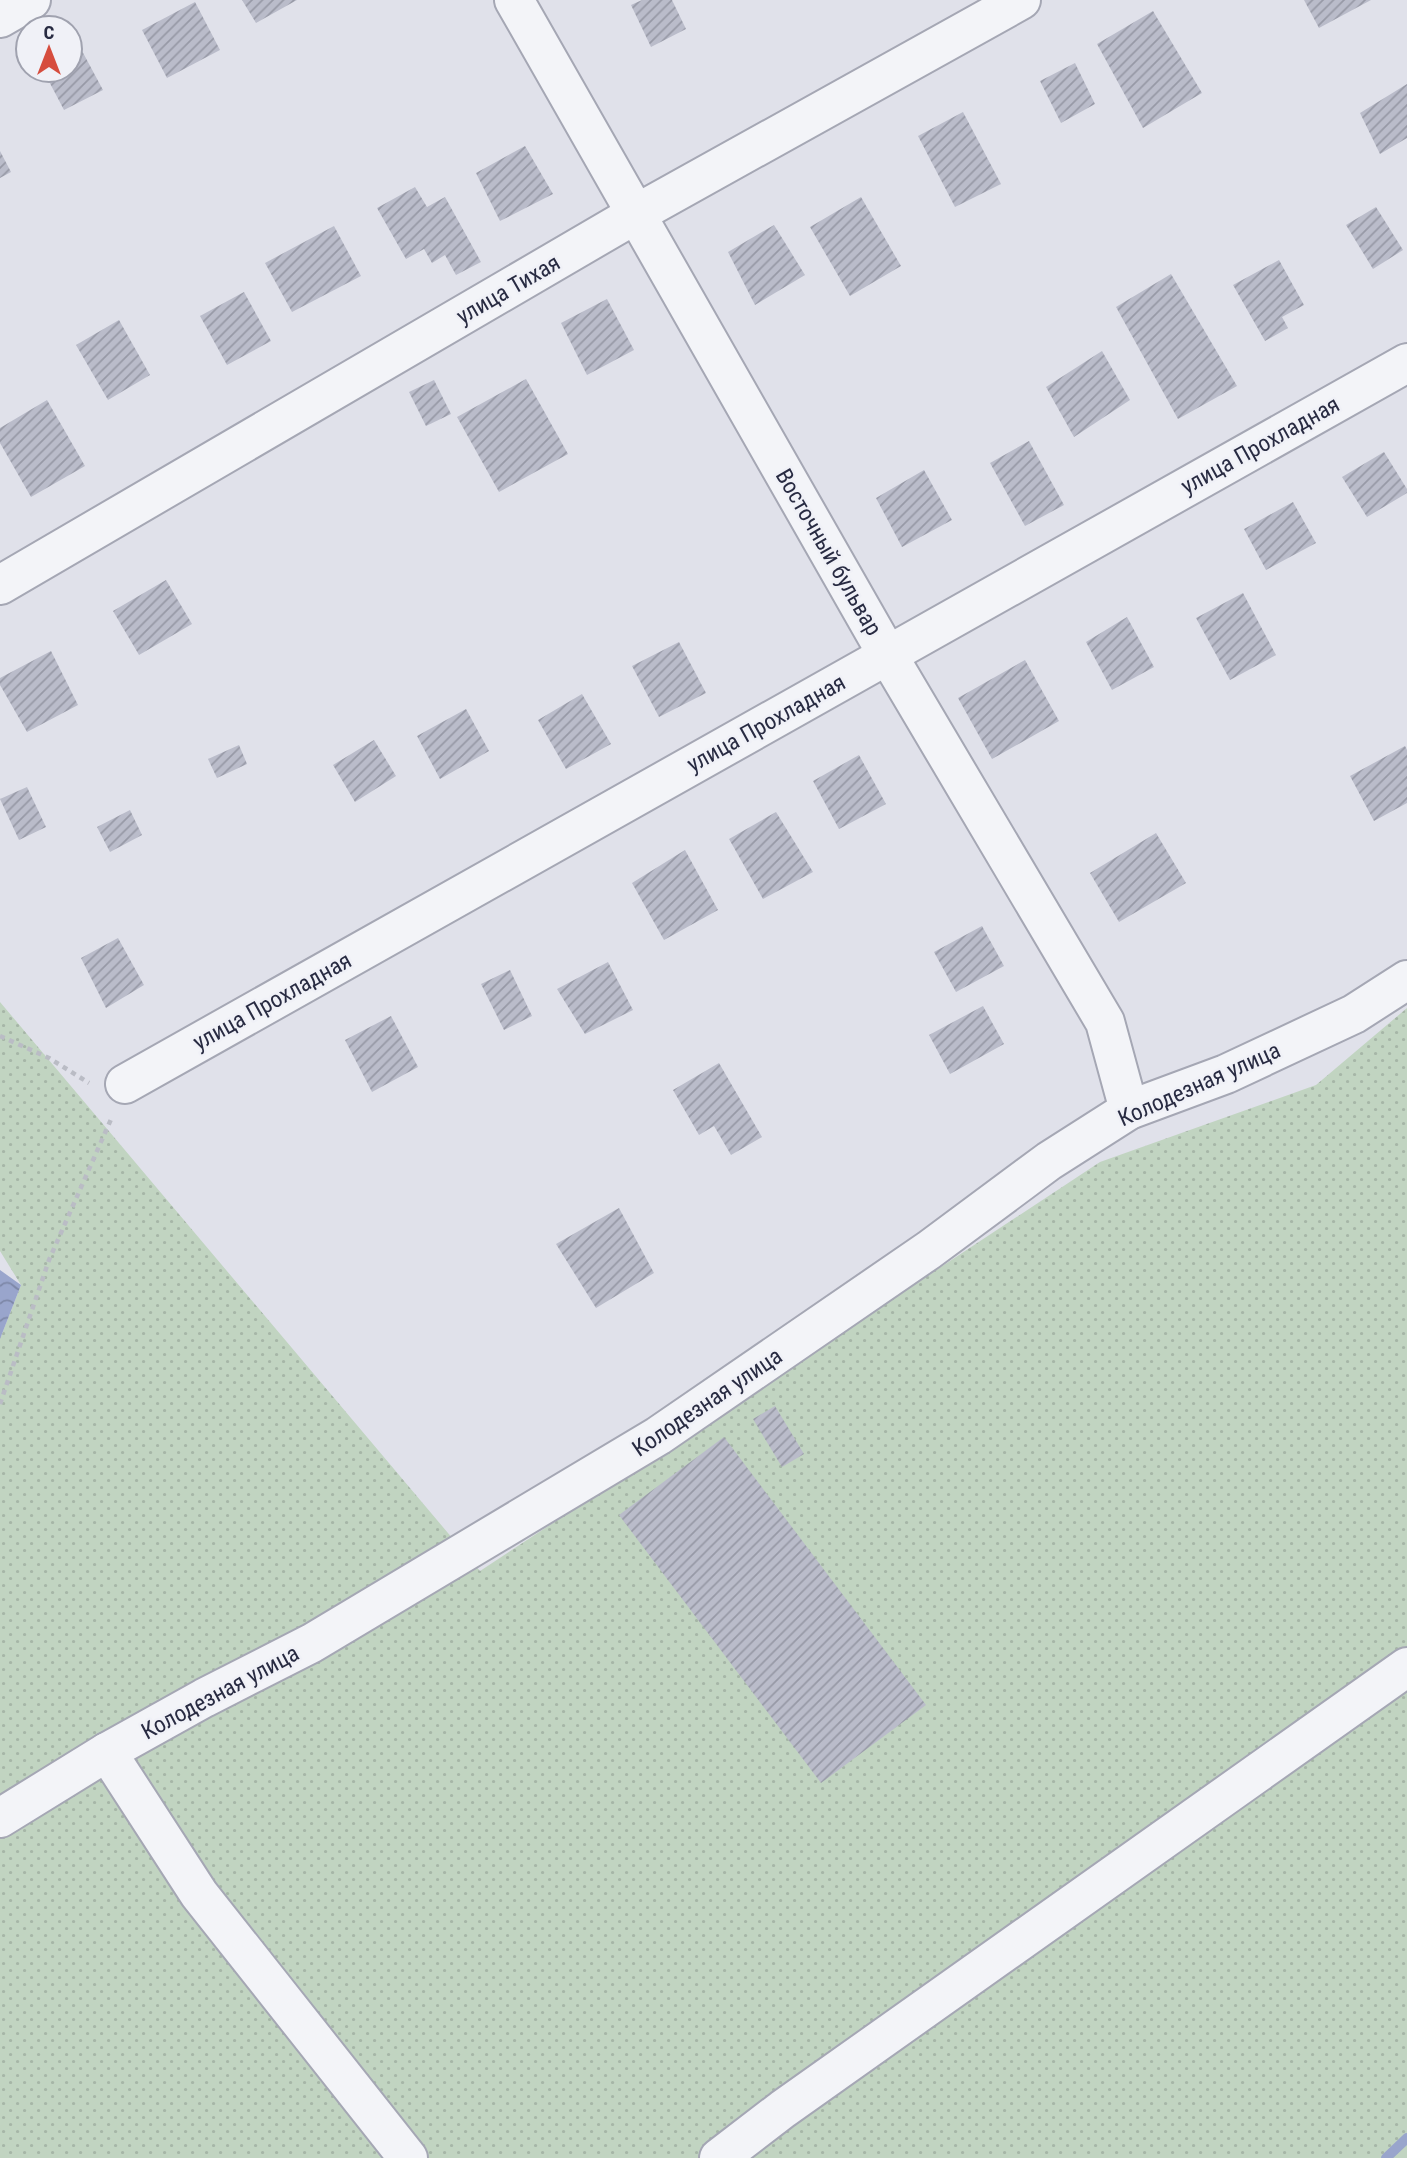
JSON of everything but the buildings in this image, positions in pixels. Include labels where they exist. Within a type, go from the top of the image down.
[{"type":"street","points":[[0,18],[31,0]]},
{"type":"street","name":"Восточный бульвар","points":[[514,0],[887,654],[1105,1022],[1129,1110]]},
{"type":"street","name":"улица Тихая","points":[[0,585],[636,214],[1021,0]]},
{"type":"street","name":"улица Прохладная","points":[[125,1084],[1407,363]]},
{"type":"street","name":"Колодезная улица","points":[[0,1818],[107,1752],[204,1698],[312,1643],[658,1436],[929,1250],[1049,1161],[1129,1110],[1226,1074],[1354,1014],[1407,980]]},
{"type":"street","points":[[719,2158],[839,2068],[1407,1667]]},
{"type":"street","points":[[107,1752],[199,1894],[408,2158]]},
{"type":"path","points":[[0,1036],[48,1058],[107,1094],[125,1084]]},
{"type":"path","points":[[0,1404],[49,1261],[108,1129],[125,1084]]},
{"type":"green space","points":[[0,1002],[480,1571],[1100,1162],[1316,1085],[1407,1008],[1407,2158],[0,2158],[0,1339],[21,1285],[0,1251]]},
{"type":"water","points":[[0,1270],[21,1285],[0,1339]]},
{"type":"waterway","points":[[1386,2158],[1407,2138]]}]
